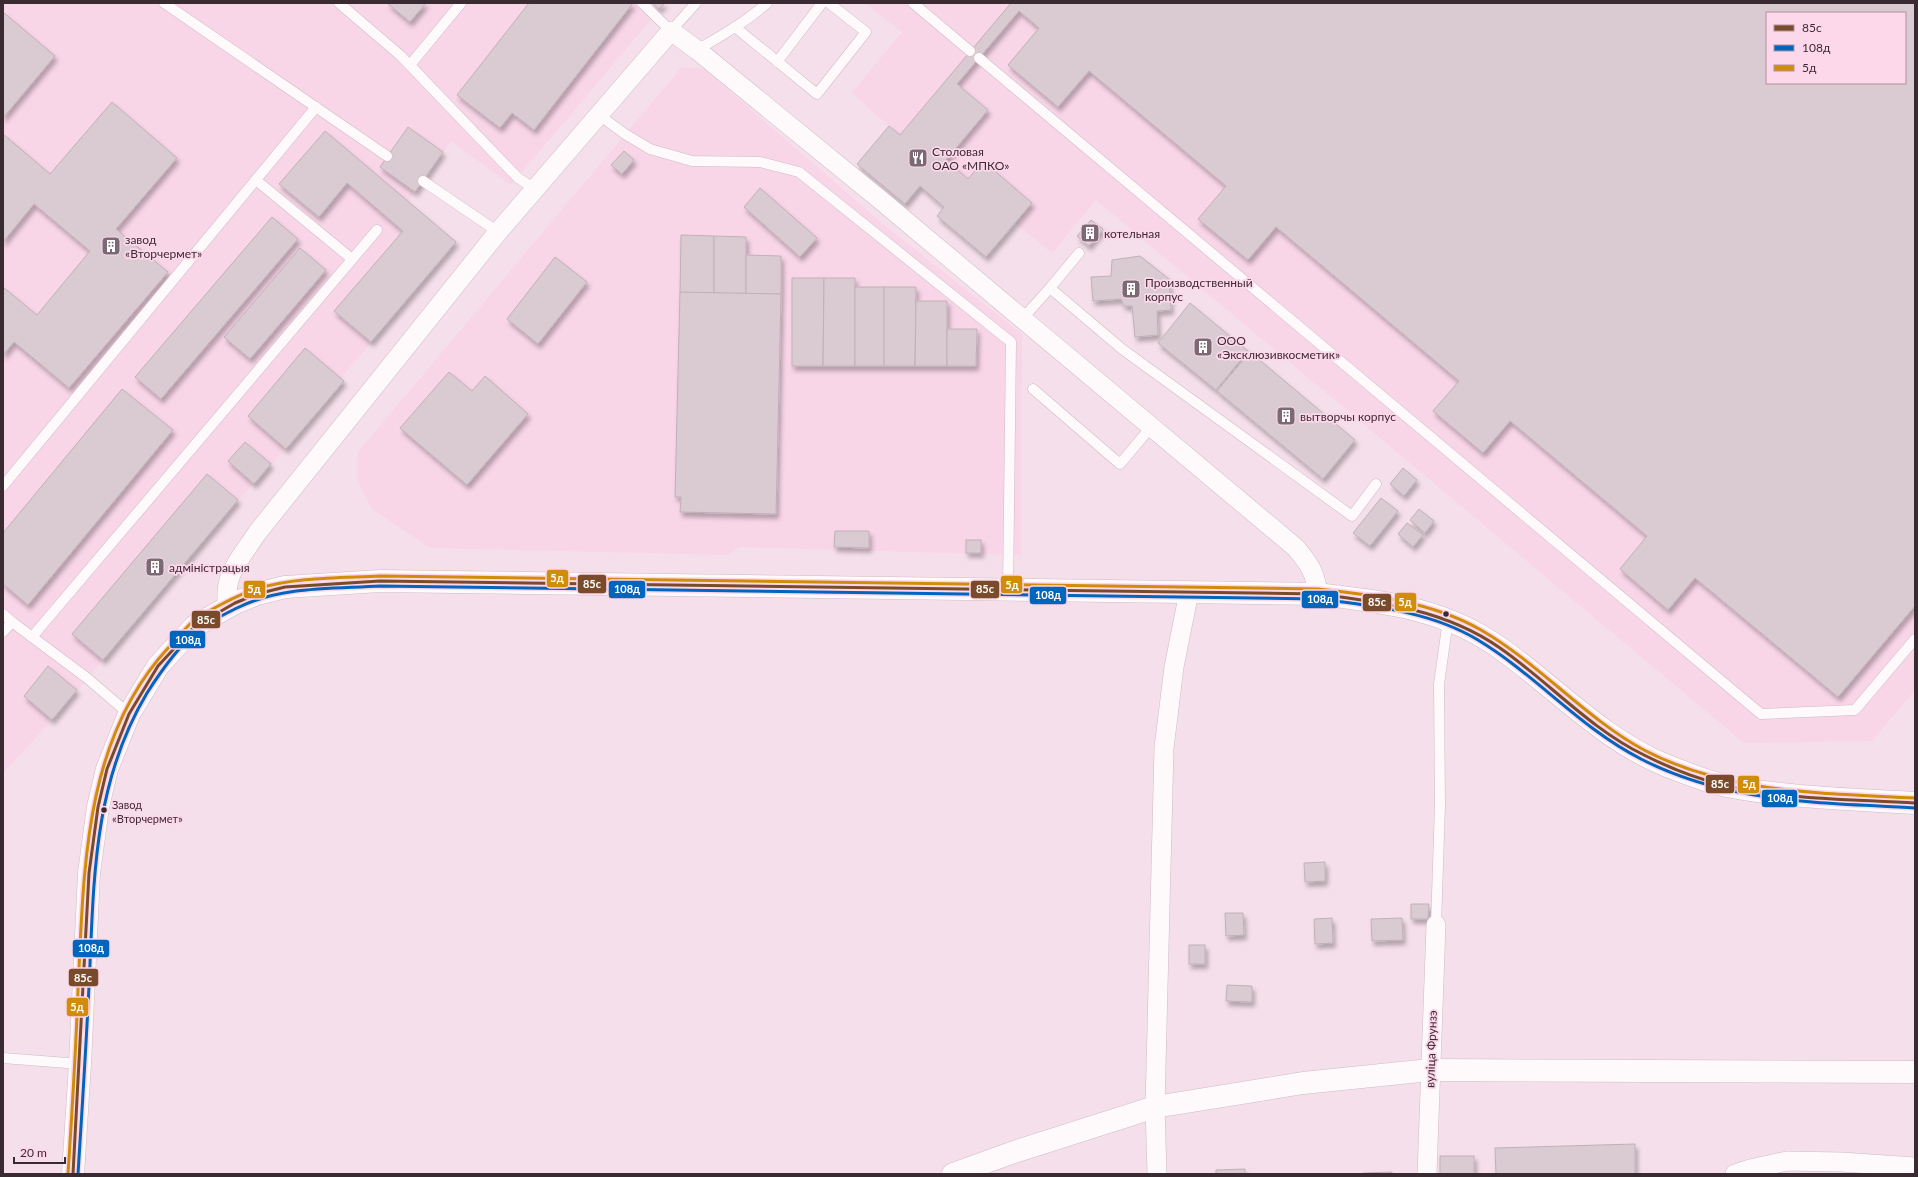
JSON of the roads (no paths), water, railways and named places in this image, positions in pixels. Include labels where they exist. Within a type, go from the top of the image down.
[{"type":"street","points":[[228,607],[226,592],[228,577],[257,533],[498,232],[671,32],[697,50],[1022,318],[1296,548],[1310,565],[1316,579],[1318,594]]},
{"type":"street","points":[[73,1174],[89,874],[98,807],[107,769],[129,714],[158,666],[195,626],[228,607],[257,594],[285,587],[380,581],[1188,592],[1318,594],[1390,603],[1420,610],[1448,620],[1500,648],[1570,706],[1622,742],[1664,765],[1725,786],[1786,794],[1915,802]]},
{"type":"street","points":[[1157,1174],[1155,1107],[1164,748],[1174,667],[1188,592]]},
{"type":"street","name":"вуліца Фрунзэ","points":[[1427,1174],[1436,925]]},
{"type":"street","points":[[954,1174],[1014,1152],[1155,1107],[1303,1083],[1430,1070],[1915,1072]]},
{"type":"street","points":[[1736,1174],[1750,1169],[1787,1162],[1841,1162],[1915,1167]]},
{"type":"lane","points":[[164,3],[387,156]]},
{"type":"lane","points":[[339,3],[410,65],[518,178],[536,189]]},
{"type":"lane","points":[[410,65],[461,3]]},
{"type":"lane","points":[[642,3],[671,32],[696,3]]},
{"type":"lane","points":[[697,50],[756,13],[767,3]]},
{"type":"lane","points":[[776,62],[822,3]]},
{"type":"lane","points":[[735,27],[817,94],[866,32],[829,3]]},
{"type":"lane","points":[[913,3],[970,51]]},
{"type":"lane","points":[[979,58],[1761,714],[1855,710],[1915,639]]},
{"type":"lane","points":[[3,486],[316,107]]},
{"type":"lane","points":[[599,114],[625,134],[650,149],[692,161],[760,162],[799,172],[1011,342],[1008,590]]},
{"type":"lane","points":[[256,180],[352,259]]},
{"type":"lane","points":[[423,181],[498,232]]},
{"type":"lane","points":[[32,637],[377,230]]},
{"type":"lane","points":[[1022,318],[1050,288],[1079,253]]},
{"type":"lane","points":[[1050,288],[1122,349],[1352,516],[1376,484]]},
{"type":"lane","points":[[1033,389],[1120,464],[1150,427]]},
{"type":"lane","points":[[3,614],[87,678],[129,714]]},
{"type":"lane","points":[[1436,925],[1440,805],[1439,684],[1448,620]]},
{"type":"lane","points":[[3,632],[12,622]]},
{"type":"lane","points":[[3,1058],[80,1064]]},
{"type":"place","name":"Столовая ОАО «МПКО»","points":[[918,158]]},
{"type":"place","name":"котельная","points":[[1090,233]]},
{"type":"place","name":"завод «Вторчермет»","points":[[111,246]]},
{"type":"place","name":"Производственный корпус","points":[[1131,289]]},
{"type":"place","name":"ООО «Эксклюзивкосметик»","points":[[1203,347]]},
{"type":"place","name":"вытворчы корпус","points":[[1286,416]]},
{"type":"place","name":"адміністрацыя","points":[[155,567]]},
{"type":"place","name":"Завод «Вторчермет»","points":[[104,810]]}]
